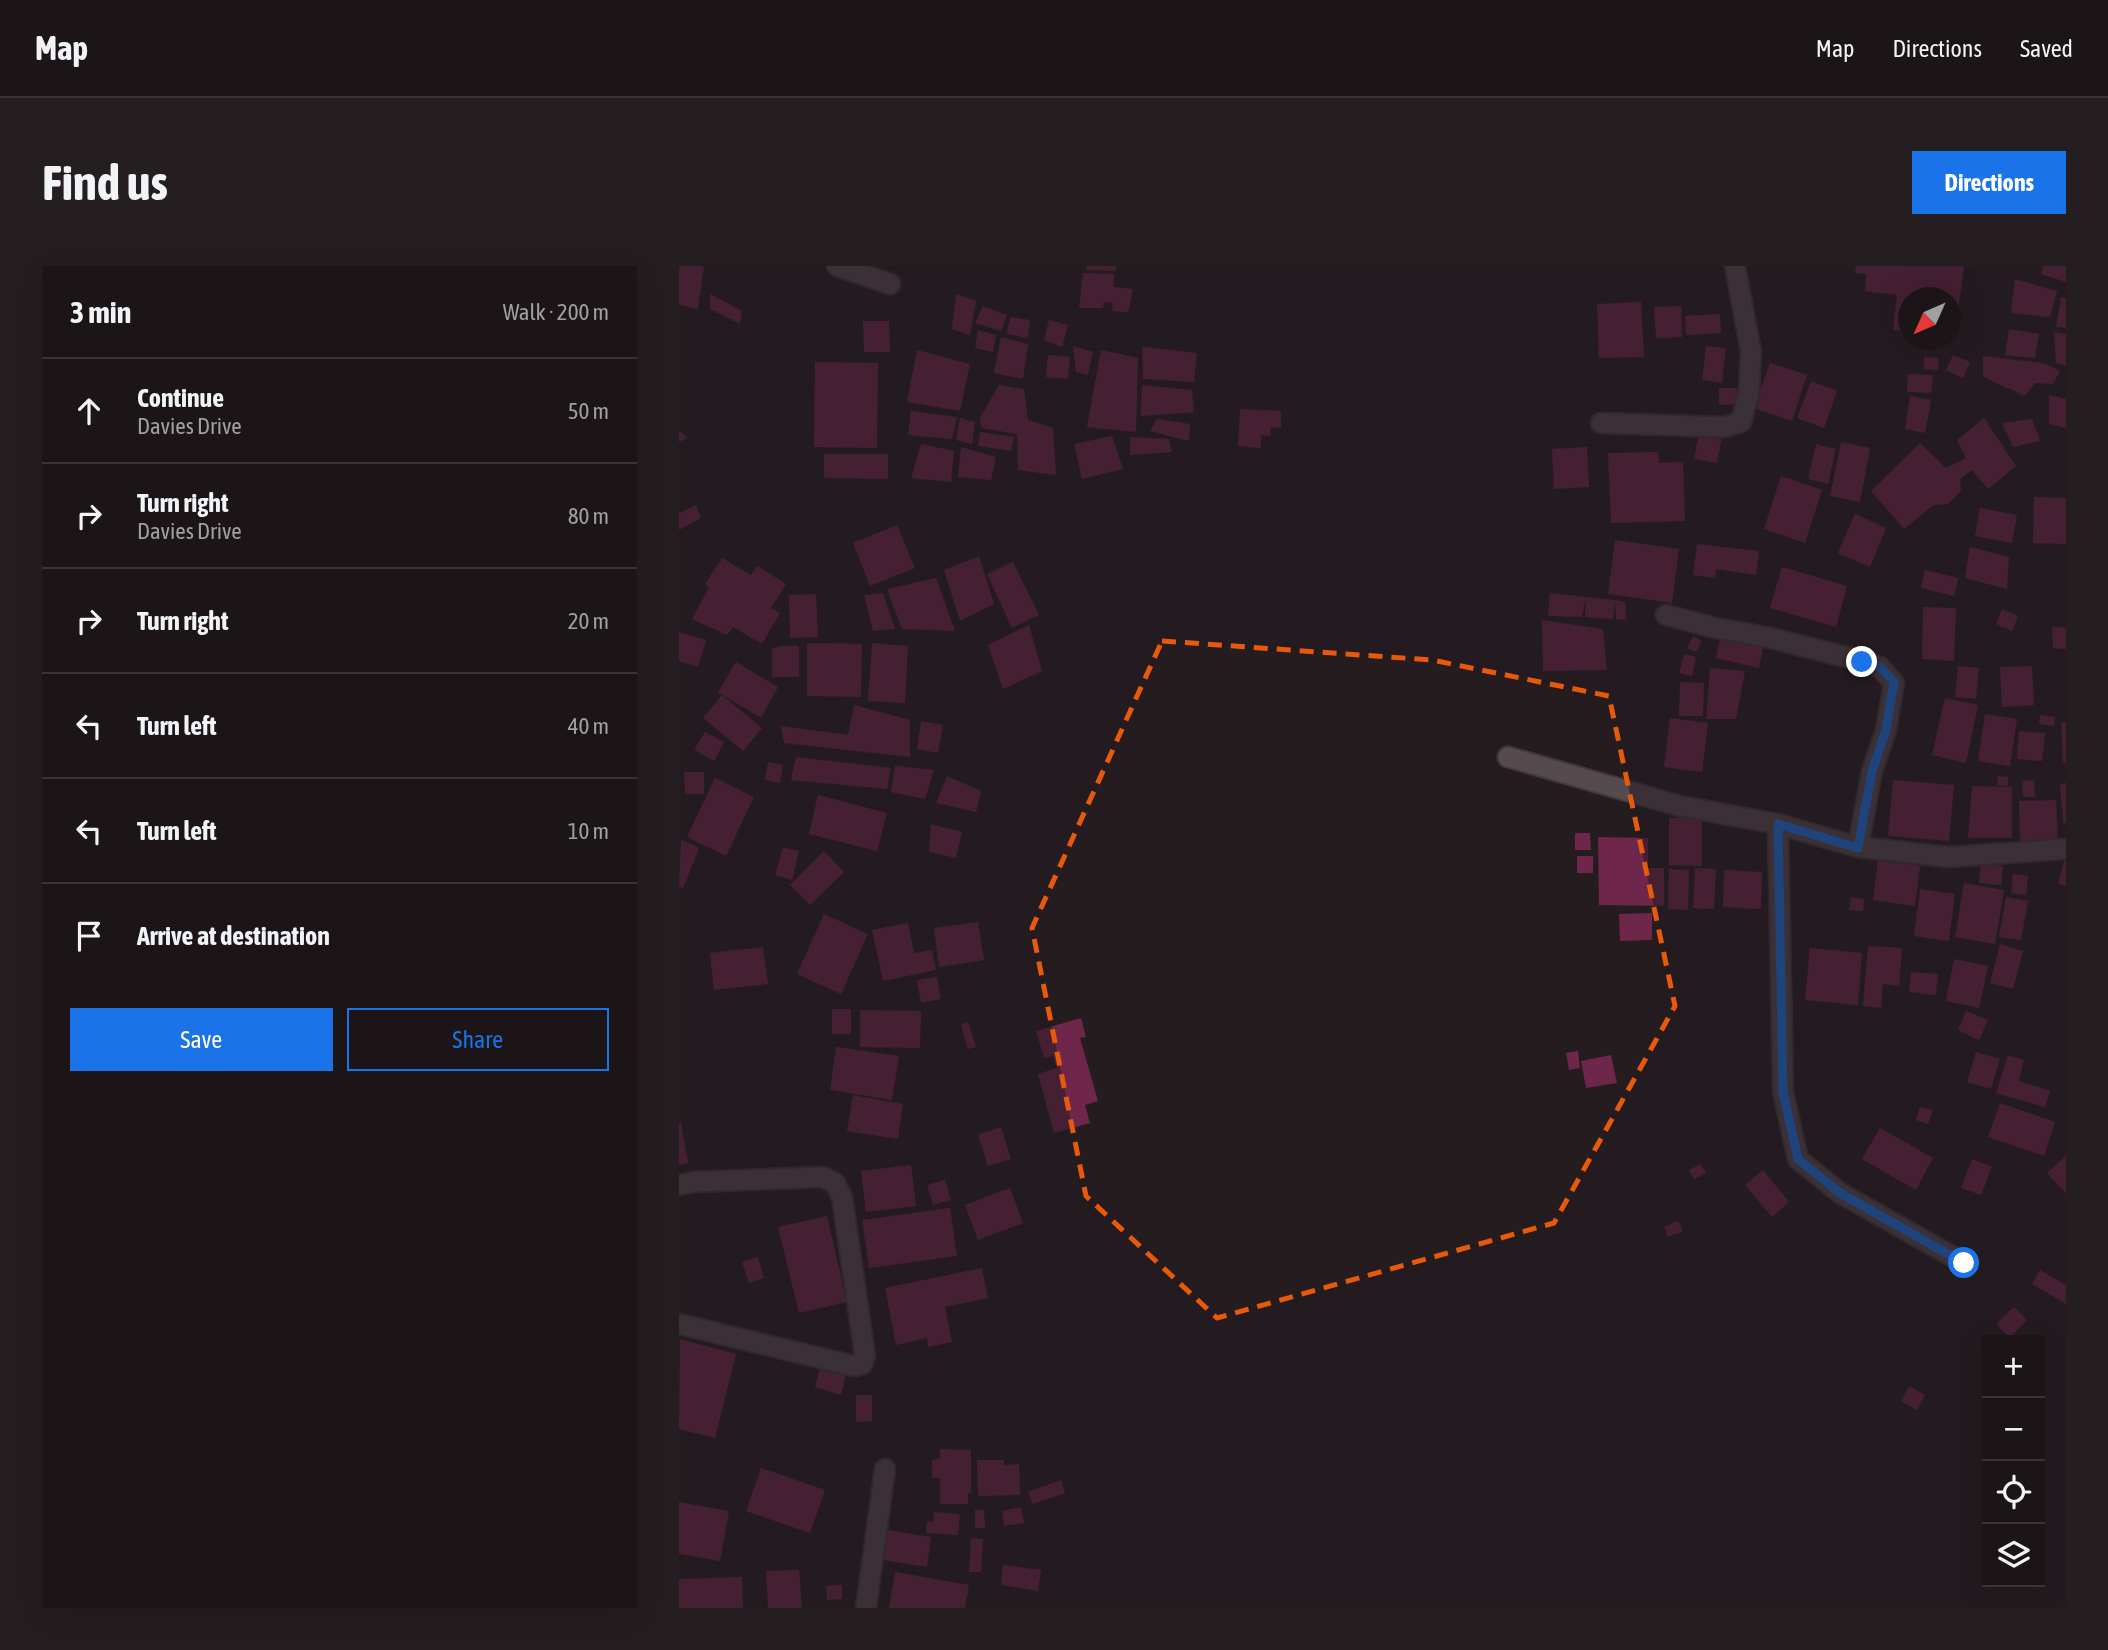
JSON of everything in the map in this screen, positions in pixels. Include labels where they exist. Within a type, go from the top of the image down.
[{"type":"street","points":[[837,266],[890,284]]},
{"type":"street","points":[[1601,423],[1725,427],[1741,422],[1749,393],[1751,352],[1735,266]]},
{"type":"street","points":[[1666,615],[1715,628],[1771,638],[1880,667],[1894,682],[1886,730],[1872,771],[1858,848]]},
{"type":"street","points":[[1508,757],[1680,806],[1778,824],[1858,848],[1948,857],[2066,849]]},
{"type":"street","points":[[1778,824],[1783,1092],[1798,1159],[1840,1193],[1964,1263]]},
{"type":"street","points":[[679,1185],[694,1182],[823,1177],[835,1183],[842,1197],[865,1356],[862,1364],[854,1366],[679,1324]]},
{"type":"street","points":[[866,1608],[885,1469]]},
{"type":"highlighted area","points":[[1162,641],[1432,660],[1609,696],[1675,1006],[1554,1223],[1217,1318],[1086,1196],[1032,928]]},
{"type":"building","points":[[679,266],[704,266],[698,309],[679,305]]},
{"type":"building","points":[[1087,266],[1117,266],[1115,271],[1086,270]]},
{"type":"building","points":[[1856,266],[1964,266],[1961,288],[1898,287],[1898,331],[1893,330],[1897,295],[1865,291],[1866,274],[1855,273]]},
{"type":"building","points":[[2043,266],[2066,266],[2066,282],[2041,274]]},
{"type":"building","points":[[1083,273],[1114,274],[1113,287],[1133,289],[1128,312],[1112,311],[1113,303],[1104,302],[1103,308],[1079,308]]},
{"type":"building","points":[[2015,279],[2057,291],[2050,317],[2011,313]]},
{"type":"building","points":[[710,294],[742,311],[740,324],[710,309]]},
{"type":"building","points":[[956,294],[976,301],[970,335],[952,329]]},
{"type":"building","points":[[2061,297],[2066,298],[2066,328],[2056,327]]},
{"type":"building","points":[[1641,302],[1644,357],[1599,358],[1597,304]]},
{"type":"building","points":[[983,306],[1007,315],[1001,331],[975,323]]},
{"type":"building","points":[[1681,306],[1682,337],[1656,338],[1654,307]]},
{"type":"building","points":[[1720,314],[1721,333],[1686,335],[1685,316]]},
{"type":"building","points":[[1010,317],[1030,320],[1028,338],[1007,334]]},
{"type":"building","points":[[1049,320],[1068,325],[1062,347],[1044,340]]},
{"type":"building","points":[[863,321],[889,321],[890,352],[864,352]]},
{"type":"building","points":[[2009,329],[2039,334],[2035,358],[2005,355]]},
{"type":"building","points":[[978,330],[996,335],[993,352],[975,348]]},
{"type":"building","points":[[2054,332],[2066,334],[2066,366],[2056,363]]},
{"type":"building","points":[[1001,337],[1028,344],[1023,379],[994,373]]},
{"type":"building","points":[[1073,346],[1093,352],[1088,375],[1076,372]]},
{"type":"building","points":[[1706,346],[1726,348],[1722,383],[1702,380]]},
{"type":"building","points":[[1142,347],[1197,353],[1194,382],[1143,379]]},
{"type":"building","points":[[917,350],[970,364],[960,411],[907,402]]},
{"type":"building","points":[[1101,350],[1138,358],[1136,432],[1087,427]]},
{"type":"building","points":[[1048,355],[1070,357],[1068,379],[1046,377]]},
{"type":"building","points":[[1953,355],[1970,362],[1963,378],[1946,370]]},
{"type":"building","points":[[1983,356],[2043,363],[2060,371],[2053,384],[2035,383],[2025,396],[1983,377]]},
{"type":"building","points":[[1924,357],[1939,358],[1938,370],[1924,369]]},
{"type":"building","points":[[815,362],[878,363],[877,448],[814,447]]},
{"type":"building","points":[[1770,363],[1807,375],[1792,421],[1754,408]]},
{"type":"building","points":[[1908,374],[1933,375],[1931,393],[1907,392]]},
{"type":"building","points":[[1811,381],[1837,391],[1824,428],[1797,418]]},
{"type":"building","points":[[999,385],[1024,389],[1028,420],[1053,428],[1056,475],[1018,470],[1017,434],[982,428],[980,418]]},
{"type":"building","points":[[1142,385],[1192,390],[1194,412],[1141,416]]},
{"type":"building","points":[[1719,388],[1737,388],[1737,404],[1719,405]]},
{"type":"building","points":[[2049,395],[2066,399],[2066,428],[2049,424]]},
{"type":"building","points":[[1910,396],[1931,400],[1925,433],[1905,429]]},
{"type":"building","points":[[1240,409],[1281,411],[1281,428],[1271,427],[1270,436],[1261,435],[1261,448],[1238,446]]},
{"type":"building","points":[[911,411],[957,417],[952,439],[908,435]]},
{"type":"building","points":[[960,418],[975,422],[972,444],[956,440]]},
{"type":"building","points":[[1984,418],[2016,466],[1988,489],[1972,470],[1960,479],[1961,491],[1948,504],[1934,505],[1904,529],[1871,491],[1920,443],[1946,468],[1966,458],[1957,440]]},
{"type":"building","points":[[1157,419],[1190,424],[1189,441],[1150,431]]},
{"type":"building","points":[[2032,419],[2040,441],[2013,447],[2002,423]]},
{"type":"building","points":[[679,430],[687,438],[679,442]]},
{"type":"building","points":[[980,432],[1014,437],[1011,451],[978,446]]},
{"type":"building","points":[[1699,433],[1722,437],[1717,463],[1694,459]]},
{"type":"building","points":[[1112,436],[1123,469],[1082,479],[1074,444]]},
{"type":"building","points":[[1130,437],[1169,439],[1172,452],[1130,455]]},
{"type":"building","points":[[1841,442],[1870,448],[1860,502],[1830,496]]},
{"type":"building","points":[[921,444],[954,451],[951,482],[911,478]]},
{"type":"building","points":[[1816,444],[1836,449],[1828,484],[1808,479]]},
{"type":"building","points":[[961,447],[996,457],[991,480],[958,477]]},
{"type":"building","points":[[1587,447],[1589,487],[1554,489],[1552,449]]},
{"type":"building","points":[[1658,452],[1659,463],[1683,462],[1685,521],[1611,523],[1608,453]]},
{"type":"building","points":[[824,454],[888,454],[888,479],[824,478]]},
{"type":"building","points":[[1781,476],[1822,490],[1805,543],[1764,529]]},
{"type":"building","points":[[2034,497],[2066,498],[2066,544],[2033,543]]},
{"type":"building","points":[[696,505],[701,518],[679,530],[679,513]]},
{"type":"building","points":[[1980,508],[2017,515],[2012,543],[1975,536]]},
{"type":"building","points":[[1855,514],[1886,528],[1870,567],[1838,553]]},
{"type":"building","points":[[897,525],[915,568],[870,586],[853,543]]},
{"type":"building","points":[[1615,540],[1679,549],[1672,603],[1608,594]]},
{"type":"building","points":[[1697,544],[1759,551],[1756,575],[1716,569],[1715,578],[1693,575]]},
{"type":"building","points":[[1970,547],[2009,557],[2007,589],[1965,578]]},
{"type":"building","points":[[979,556],[994,604],[960,621],[944,570]]},
{"type":"building","points":[[722,558],[751,575],[757,566],[786,584],[771,608],[780,613],[762,644],[733,627],[727,635],[692,619],[709,588],[705,584]]},
{"type":"building","points":[[1013,562],[1039,615],[1012,628],[987,574]]},
{"type":"building","points":[[1782,567],[1847,586],[1836,627],[1770,608]]},
{"type":"building","points":[[1925,570],[1958,578],[1954,596],[1921,588]]},
{"type":"building","points":[[936,578],[955,631],[902,629],[887,589]]},
{"type":"building","points":[[883,593],[895,629],[873,631],[864,595]]},
{"type":"building","points":[[1550,593],[1586,597],[1582,617],[1548,616]]},
{"type":"building","points":[[816,594],[818,637],[790,638],[789,595]]},
{"type":"building","points":[[1586,597],[1615,600],[1613,619],[1585,617]]},
{"type":"building","points":[[1615,600],[1625,602],[1626,620],[1616,619]]},
{"type":"building","points":[[1923,607],[1956,608],[1954,661],[1922,659]]},
{"type":"building","points":[[2002,609],[2018,616],[2012,631],[1996,624]]},
{"type":"building","points":[[1542,620],[1603,629],[1607,670],[1543,671]]},
{"type":"building","points":[[1029,625],[1042,671],[1003,689],[988,645]]},
{"type":"building","points":[[2052,627],[2066,628],[2066,649],[2053,648]]},
{"type":"building","points":[[679,632],[706,640],[698,667],[679,661]]},
{"type":"building","points":[[1721,634],[1764,643],[1759,668],[1716,658]]},
{"type":"building","points":[[1693,636],[1702,641],[1696,652],[1687,648]]},
{"type":"building","points":[[807,643],[862,644],[861,697],[807,696]]},
{"type":"building","points":[[872,643],[908,646],[905,703],[868,701]]},
{"type":"building","points":[[799,646],[799,677],[772,677],[772,648]]},
{"type":"building","points":[[1684,654],[1696,657],[1692,676],[1679,673]]},
{"type":"building","points":[[736,662],[778,687],[761,718],[718,692]]},
{"type":"building","points":[[1958,666],[1979,668],[1976,699],[1955,697]]},
{"type":"building","points":[[2032,666],[2034,705],[2002,707],[2000,667]]},
{"type":"building","points":[[1710,668],[1745,671],[1736,719],[1706,719]]},
{"type":"building","points":[[1680,682],[1704,683],[1703,716],[1679,716]]},
{"type":"building","points":[[722,695],[762,728],[743,751],[703,718]]},
{"type":"building","points":[[1945,698],[1978,705],[1966,763],[1932,755]]},
{"type":"building","points":[[854,705],[910,720],[910,757],[784,743],[781,726],[848,735]]},
{"type":"building","points":[[1985,714],[2017,719],[2010,766],[1978,761]]},
{"type":"building","points":[[2040,715],[2055,717],[2054,726],[2039,724]]},
{"type":"building","points":[[1670,718],[1708,723],[1702,772],[1664,767]]},
{"type":"building","points":[[921,721],[943,725],[938,753],[917,749]]},
{"type":"building","points":[[2066,722],[2066,763],[2063,763],[2061,723]]},
{"type":"building","points":[[2019,731],[2045,733],[2042,761],[2017,759]]},
{"type":"building","points":[[705,732],[724,742],[714,761],[694,750]]},
{"type":"building","points":[[796,757],[891,768],[887,789],[791,780]]},
{"type":"building","points":[[768,762],[783,765],[780,783],[765,780]]},
{"type":"building","points":[[895,766],[934,770],[925,799],[891,792]]},
{"type":"building","points":[[684,772],[704,772],[704,794],[685,794]]},
{"type":"building","points":[[947,776],[981,791],[976,812],[936,803]]},
{"type":"building","points":[[1998,776],[2008,777],[2008,786],[1997,785]]},
{"type":"building","points":[[715,778],[754,797],[726,856],[687,837]]},
{"type":"building","points":[[1893,780],[1954,785],[1949,841],[1888,836]]},
{"type":"building","points":[[2034,780],[2035,797],[2023,797],[2022,781]]},
{"type":"building","points":[[2066,783],[2066,823],[2063,823],[2060,784]]},
{"type":"building","points":[[1972,786],[2012,787],[2012,838],[1968,838]]},
{"type":"building","points":[[818,795],[887,813],[877,851],[809,834]]},
{"type":"building","points":[[2056,800],[2058,842],[2020,844],[2019,801]]},
{"type":"building","points":[[1669,818],[1702,818],[1702,866],[1669,865]]},
{"type":"building","points":[[931,824],[962,832],[956,858],[929,852]]},
{"type":"building","points":[[1575,833],[1590,833],[1591,850],[1575,850]]},
{"type":"building","points":[[1598,837],[1648,838],[1648,868],[1664,868],[1664,906],[1599,905]]},
{"type":"building","points":[[681,840],[699,848],[683,888],[679,886]]},
{"type":"building","points":[[783,847],[799,851],[792,880],[775,875]]},
{"type":"building","points":[[824,851],[844,872],[810,905],[790,885]]},
{"type":"building","points":[[1577,856],[1593,856],[1593,873],[1577,873]]},
{"type":"building","points":[[1878,860],[1920,866],[1915,906],[1873,900]]},
{"type":"building","points":[[2066,861],[2066,886],[2058,884]]},
{"type":"building","points":[[1981,864],[2003,866],[2001,885],[1979,883]]},
{"type":"building","points":[[1695,868],[1716,869],[1714,909],[1693,908]]},
{"type":"building","points":[[1669,869],[1689,870],[1688,910],[1668,909]]},
{"type":"building","points":[[1724,870],[1762,872],[1761,909],[1723,907]]},
{"type":"building","points":[[2013,874],[2028,876],[2026,895],[2011,893]]},
{"type":"building","points":[[1964,883],[2004,890],[1995,944],[1955,937]]},
{"type":"building","points":[[1920,889],[1955,894],[1949,941],[1914,936]]},
{"type":"building","points":[[1851,897],[1864,899],[1863,911],[1849,910]]},
{"type":"building","points":[[2006,897],[2028,901],[2021,940],[1999,937]]},
{"type":"building","points":[[1652,913],[1652,940],[1620,941],[1619,914]]},
{"type":"building","points":[[824,914],[868,934],[841,994],[797,974]]},
{"type":"building","points":[[978,922],[984,960],[939,967],[934,928]]},
{"type":"building","points":[[908,923],[914,953],[932,950],[936,970],[883,981],[872,930]]},
{"type":"building","points":[[2000,944],[2023,951],[2013,989],[1990,983]]},
{"type":"building","points":[[1868,946],[1902,948],[1899,986],[1883,984],[1881,1008],[1863,1006]]},
{"type":"building","points":[[763,947],[768,984],[714,990],[710,953]]},
{"type":"building","points":[[1810,948],[1862,953],[1858,1005],[1805,1000]]},
{"type":"building","points":[[1954,959],[1988,966],[1979,1008],[1946,1001]]},
{"type":"building","points":[[1911,972],[1938,974],[1936,995],[1909,992]]},
{"type":"building","points":[[937,977],[941,999],[921,1003],[917,980]]},
{"type":"building","points":[[832,1009],[851,1009],[851,1034],[832,1034]]},
{"type":"building","points":[[860,1010],[921,1011],[920,1048],[860,1047]]},
{"type":"building","points":[[1966,1011],[1988,1020],[1979,1040],[1958,1030]]},
{"type":"building","points":[[1081,1018],[1086,1037],[1080,1038],[1098,1101],[1085,1105],[1090,1123],[1054,1133],[1038,1074],[1057,1068],[1053,1056],[1044,1058],[1036,1031]]},
{"type":"building","points":[[968,1022],[976,1047],[968,1049],[961,1025]]},
{"type":"building","points":[[836,1047],[899,1056],[892,1100],[830,1090]]},
{"type":"building","points":[[1578,1051],[1580,1068],[1569,1070],[1566,1053]]},
{"type":"building","points":[[1976,1052],[2000,1059],[1991,1089],[1967,1082]]},
{"type":"building","points":[[1611,1055],[1617,1083],[1586,1088],[1581,1061]]},
{"type":"building","points":[[2008,1055],[2024,1060],[2019,1081],[2050,1091],[2045,1107],[1996,1093]]},
{"type":"building","points":[[853,1095],[903,1104],[898,1139],[847,1131]]},
{"type":"building","points":[[2000,1103],[2055,1122],[2044,1156],[1988,1137]]},
{"type":"building","points":[[1920,1107],[1933,1110],[1928,1124],[1916,1120]]},
{"type":"building","points":[[679,1123],[688,1163],[679,1165]]},
{"type":"building","points":[[1001,1127],[1011,1159],[988,1166],[978,1135]]},
{"type":"building","points":[[1880,1128],[1933,1158],[1916,1190],[1862,1159]]},
{"type":"building","points":[[2066,1156],[2066,1193],[2047,1173]]},
{"type":"building","points":[[1972,1159],[1992,1167],[1981,1195],[1961,1188]]},
{"type":"building","points":[[1701,1164],[1706,1173],[1694,1179],[1689,1170]]},
{"type":"building","points":[[911,1165],[916,1206],[866,1212],[861,1171]]},
{"type":"building","points":[[1763,1170],[1789,1202],[1772,1217],[1745,1185]]},
{"type":"building","points":[[945,1180],[951,1200],[933,1205],[927,1185]]},
{"type":"building","points":[[1010,1188],[1023,1223],[978,1240],[965,1205]]},
{"type":"building","points":[[950,1208],[957,1256],[869,1268],[862,1220]]},
{"type":"building","points":[[827,1216],[847,1302],[799,1313],[778,1227]]},
{"type":"building","points":[[1678,1221],[1683,1231],[1668,1237],[1664,1227]]},
{"type":"building","points":[[758,1257],[764,1278],[749,1283],[742,1262]]},
{"type":"building","points":[[982,1268],[988,1298],[945,1307],[952,1342],[928,1347],[927,1338],[896,1345],[885,1288]]},
{"type":"building","points":[[2040,1270],[2066,1285],[2066,1304],[2032,1284]]},
{"type":"building","points":[[2014,1307],[2027,1320],[2013,1335],[2007,1335],[1996,1324]]},
{"type":"building","points":[[680,1339],[736,1354],[715,1438],[679,1429]]},
{"type":"building","points":[[821,1364],[847,1371],[841,1395],[815,1387]]},
{"type":"building","points":[[1909,1386],[1925,1395],[1917,1410],[1901,1401]]},
{"type":"building","points":[[856,1395],[872,1395],[872,1421],[856,1422]]},
{"type":"building","points":[[940,1449],[971,1450],[971,1493],[968,1493],[968,1504],[940,1504],[940,1478],[932,1478],[932,1460],[940,1459]]},
{"type":"building","points":[[977,1460],[1004,1460],[1004,1465],[1019,1464],[1020,1495],[978,1496]]},
{"type":"building","points":[[761,1468],[825,1490],[810,1533],[746,1511]]},
{"type":"building","points":[[1061,1480],[1065,1493],[1033,1504],[1028,1492]]},
{"type":"building","points":[[679,1502],[729,1511],[720,1561],[679,1554]]},
{"type":"building","points":[[1021,1507],[1024,1523],[1004,1526],[1002,1511]]},
{"type":"building","points":[[975,1510],[984,1510],[985,1528],[975,1528]]},
{"type":"building","points":[[934,1512],[960,1514],[958,1535],[926,1533],[927,1522],[933,1522]]},
{"type":"building","points":[[887,1530],[931,1537],[927,1567],[883,1560]]},
{"type":"building","points":[[971,1538],[983,1539],[981,1572],[969,1572]]},
{"type":"building","points":[[1003,1565],[1041,1570],[1038,1591],[1001,1585]]},
{"type":"building","points":[[799,1570],[802,1608],[768,1608],[766,1571]]},
{"type":"building","points":[[895,1572],[969,1585],[965,1608],[889,1608]]},
{"type":"building","points":[[742,1577],[743,1608],[679,1608],[679,1579]]},
{"type":"building","points":[[842,1585],[842,1599],[827,1600],[826,1586]]},
{"type":"route","points":[[1862,662],[1880,667],[1894,682],[1886,730],[1872,771],[1858,848],[1778,824],[1783,1092],[1798,1159],[1840,1193],[1964,1263]]}]
